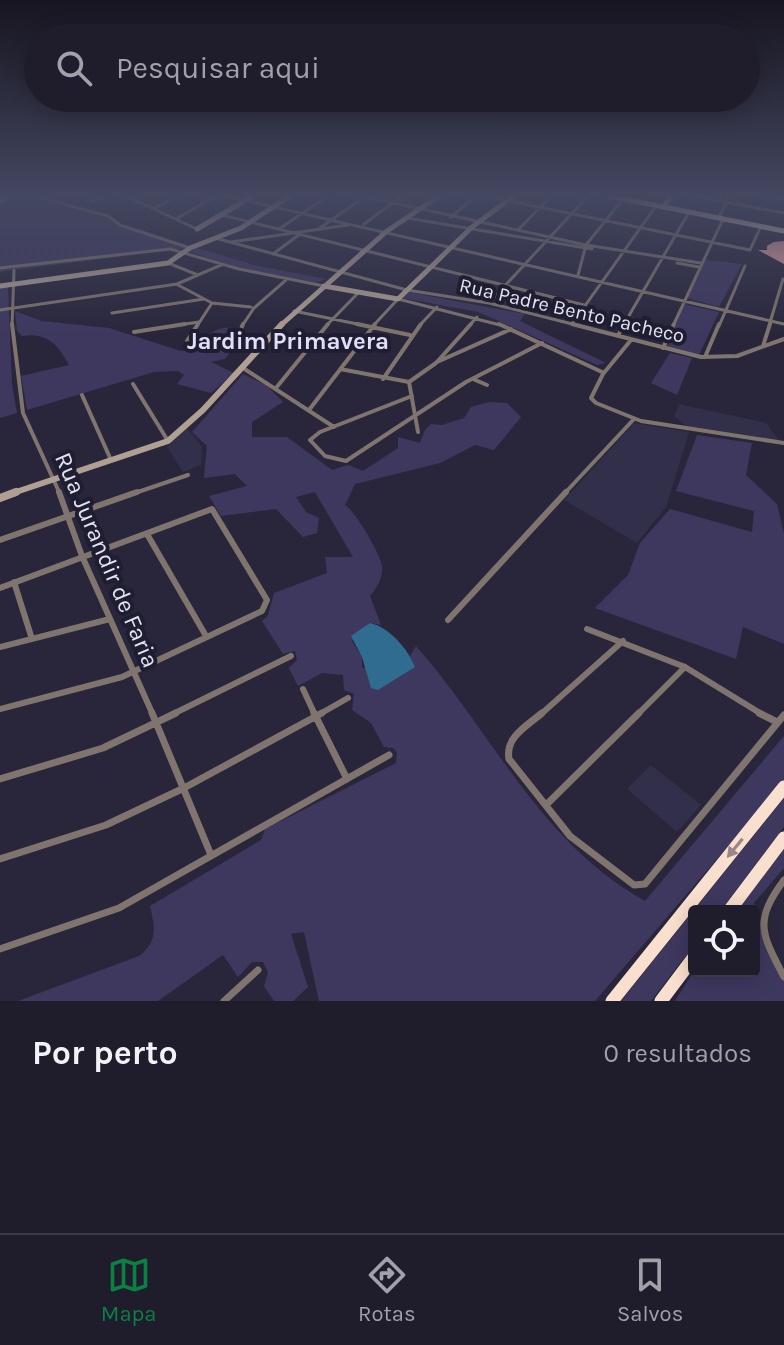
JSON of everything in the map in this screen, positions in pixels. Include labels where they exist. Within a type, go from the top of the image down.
[{"type":"highway","points":[[612,1001],[784,787]]},
{"type":"highway","points":[[734,905],[784,838]]},
{"type":"highway","points":[[661,1001],[688,965]]},
{"type":"street","points":[[174,243],[190,248]]},
{"type":"street","points":[[0,286],[168,263],[203,243]]},
{"type":"street","name":"Rua Padre Bento Pacheco","points":[[226,243],[407,290],[489,303],[705,357],[737,356],[784,339]]},
{"type":"street","points":[[272,255],[289,243]]},
{"type":"street","points":[[330,243],[584,305]]},
{"type":"street","points":[[0,498],[168,441],[243,368],[294,311],[374,243]]},
{"type":"street","points":[[439,243],[784,324]]},
{"type":"street","points":[[309,410],[372,328],[456,243]]},
{"type":"street","points":[[489,303],[543,243]]},
{"type":"street","points":[[551,243],[586,246]]},
{"type":"street","points":[[572,243],[700,265]]},
{"type":"street","points":[[578,275],[589,243]]},
{"type":"street","points":[[572,324],[629,243]]},
{"type":"street","points":[[618,336],[641,290],[671,243]]},
{"type":"street","points":[[663,348],[712,243],[750,250],[753,243]]},
{"type":"street","points":[[0,268],[170,249],[286,279],[478,316],[602,372]]},
{"type":"street","points":[[168,263],[199,275]]},
{"type":"street","points":[[0,310],[177,284],[222,264]]},
{"type":"street","points":[[705,357],[745,266]]},
{"type":"street","name":"Rua Jurandir de Faria","points":[[14,270],[12,308],[23,413],[54,479],[82,556],[135,671],[211,855]]},
{"type":"street","points":[[257,352],[235,345],[251,307],[286,279]]},
{"type":"street","points":[[763,346],[783,279]]},
{"type":"street","points":[[177,284],[212,303],[251,307]]},
{"type":"street","points":[[276,388],[332,319],[359,292]]},
{"type":"street","points":[[112,313],[204,299]]},
{"type":"street","points":[[187,341],[212,303]]},
{"type":"street","points":[[383,379],[410,335],[437,307]]},
{"type":"street","points":[[294,311],[410,335]]},
{"type":"street","points":[[340,369],[409,382],[436,363],[478,316]]},
{"type":"street","points":[[134,332],[199,322]]},
{"type":"street","points":[[436,363],[512,329]]},
{"type":"street","points":[[631,340],[612,367],[602,372],[591,398],[634,419],[784,443]]},
{"type":"street","points":[[412,396],[334,427],[310,440],[329,458],[346,461],[472,378],[542,343]]},
{"type":"street","points":[[447,350],[466,352]]},
{"type":"street","points":[[243,368],[334,427]]},
{"type":"street","points":[[472,378],[487,385]]},
{"type":"street","points":[[409,382],[418,432]]},
{"type":"street","points":[[133,384],[168,441]]},
{"type":"street","points":[[82,395],[111,460]]},
{"type":"street","points":[[448,620],[634,419]]},
{"type":"street","points":[[0,540],[188,475]]},
{"type":"street","points":[[0,588],[212,509],[267,603],[262,611],[135,671],[0,709]]},
{"type":"street","points":[[147,534],[206,636]]},
{"type":"street","points":[[14,582],[32,639]]},
{"type":"street","points":[[0,647],[110,619]]},
{"type":"street","points":[[587,629],[685,667],[731,698],[777,722]]},
{"type":"street","points":[[623,641],[511,740],[507,749],[509,759],[570,836],[634,885],[645,884],[784,715]]},
{"type":"street","points":[[0,779],[85,755],[291,656]]},
{"type":"street","points":[[546,805],[685,667]]},
{"type":"street","points":[[303,689],[347,779]]},
{"type":"street","points":[[0,859],[94,830],[184,788],[348,698]]},
{"type":"street","points":[[0,949],[119,908],[389,755]]},
{"type":"street","points":[[784,880],[764,905],[761,917],[764,936],[784,977]]},
{"type":"street","points":[[224,1001],[258,970]]},
{"type":"shaded area","points":[[0,243],[171,243],[187,248],[0,272]]},
{"type":"shaded area","points":[[197,248],[254,265],[326,279],[316,283],[243,269],[190,252]]},
{"type":"shaded area","points":[[705,260],[742,264],[719,307],[687,298]]},
{"type":"shaded area","points":[[8,286],[12,384],[17,413],[0,418],[0,288]]},
{"type":"shaded area","points":[[408,292],[525,314],[520,321],[606,363],[597,365],[478,312],[403,298]]},
{"type":"shaded area","points":[[684,304],[719,312],[699,355],[666,348]]},
{"type":"shaded area","points":[[15,311],[42,321],[109,328],[181,351],[194,350],[215,331],[232,328],[231,351],[225,359],[211,362],[234,373],[211,393],[177,384],[184,375],[178,371],[154,372],[27,410],[21,376],[69,365],[50,341],[38,336],[22,336],[17,331]]},
{"type":"shaded area","points":[[670,353],[692,358],[677,395],[651,383]]},
{"type":"shaded area","points":[[243,374],[266,385],[283,402],[252,422],[252,437],[287,437],[332,470],[348,465],[363,471],[398,448],[398,437],[420,443],[431,424],[442,425],[464,418],[471,407],[489,402],[507,403],[521,417],[494,450],[475,445],[440,463],[355,484],[345,505],[372,543],[382,566],[379,582],[370,596],[381,625],[370,623],[352,641],[362,657],[362,668],[415,667],[410,656],[416,646],[546,818],[608,877],[645,901],[784,736],[784,781],[595,1001],[319,1001],[304,932],[291,934],[308,987],[293,1001],[274,1001],[264,986],[268,972],[263,962],[252,962],[238,977],[223,955],[158,1001],[18,1001],[139,956],[154,934],[150,906],[261,840],[265,829],[396,763],[397,753],[393,748],[384,747],[371,723],[352,710],[354,694],[344,690],[343,675],[322,673],[298,686],[289,668],[297,660],[295,651],[283,654],[262,621],[268,615],[274,593],[327,573],[325,557],[353,557],[315,492],[296,497],[306,512],[319,518],[317,533],[303,537],[276,509],[221,516],[209,496],[247,486],[235,474],[204,478],[207,446],[192,432]]},
{"type":"shaded area","points":[[679,404],[766,423],[780,442],[687,427],[674,416]]},
{"type":"shaded area","points":[[634,423],[689,432],[666,507],[637,543],[564,500]]},
{"type":"shaded area","points":[[187,428],[202,447],[201,465],[183,472],[167,447]]},
{"type":"shaded area","points":[[697,435],[752,443],[746,475],[777,504],[784,534],[784,644],[743,627],[736,659],[595,608],[628,575],[640,543],[670,509],[752,532],[754,511],[676,491]]},
{"type":"shaded area","points":[[651,765],[701,805],[677,832],[627,789]]},
{"type":"shaded area","points":[[784,798],[784,827],[725,905],[698,905]]},
{"type":"shaded area","points":[[784,847],[784,868],[755,905],[740,905]]},
{"type":"shaded area","points":[[688,918],[688,953],[651,1001],[621,1001]]},
{"type":"shaded area","points":[[760,919],[784,981],[784,1001],[675,1001],[690,977],[760,977]]},
{"type":"water","points":[[370,623],[397,640],[415,667],[378,690],[371,688],[362,657],[351,636]]},
{"type":"building","points":[[784,243],[784,264],[758,250],[767,250],[767,246]]},
{"type":"district","name":"Jardim Primavera","points":[[288,341]]}]
